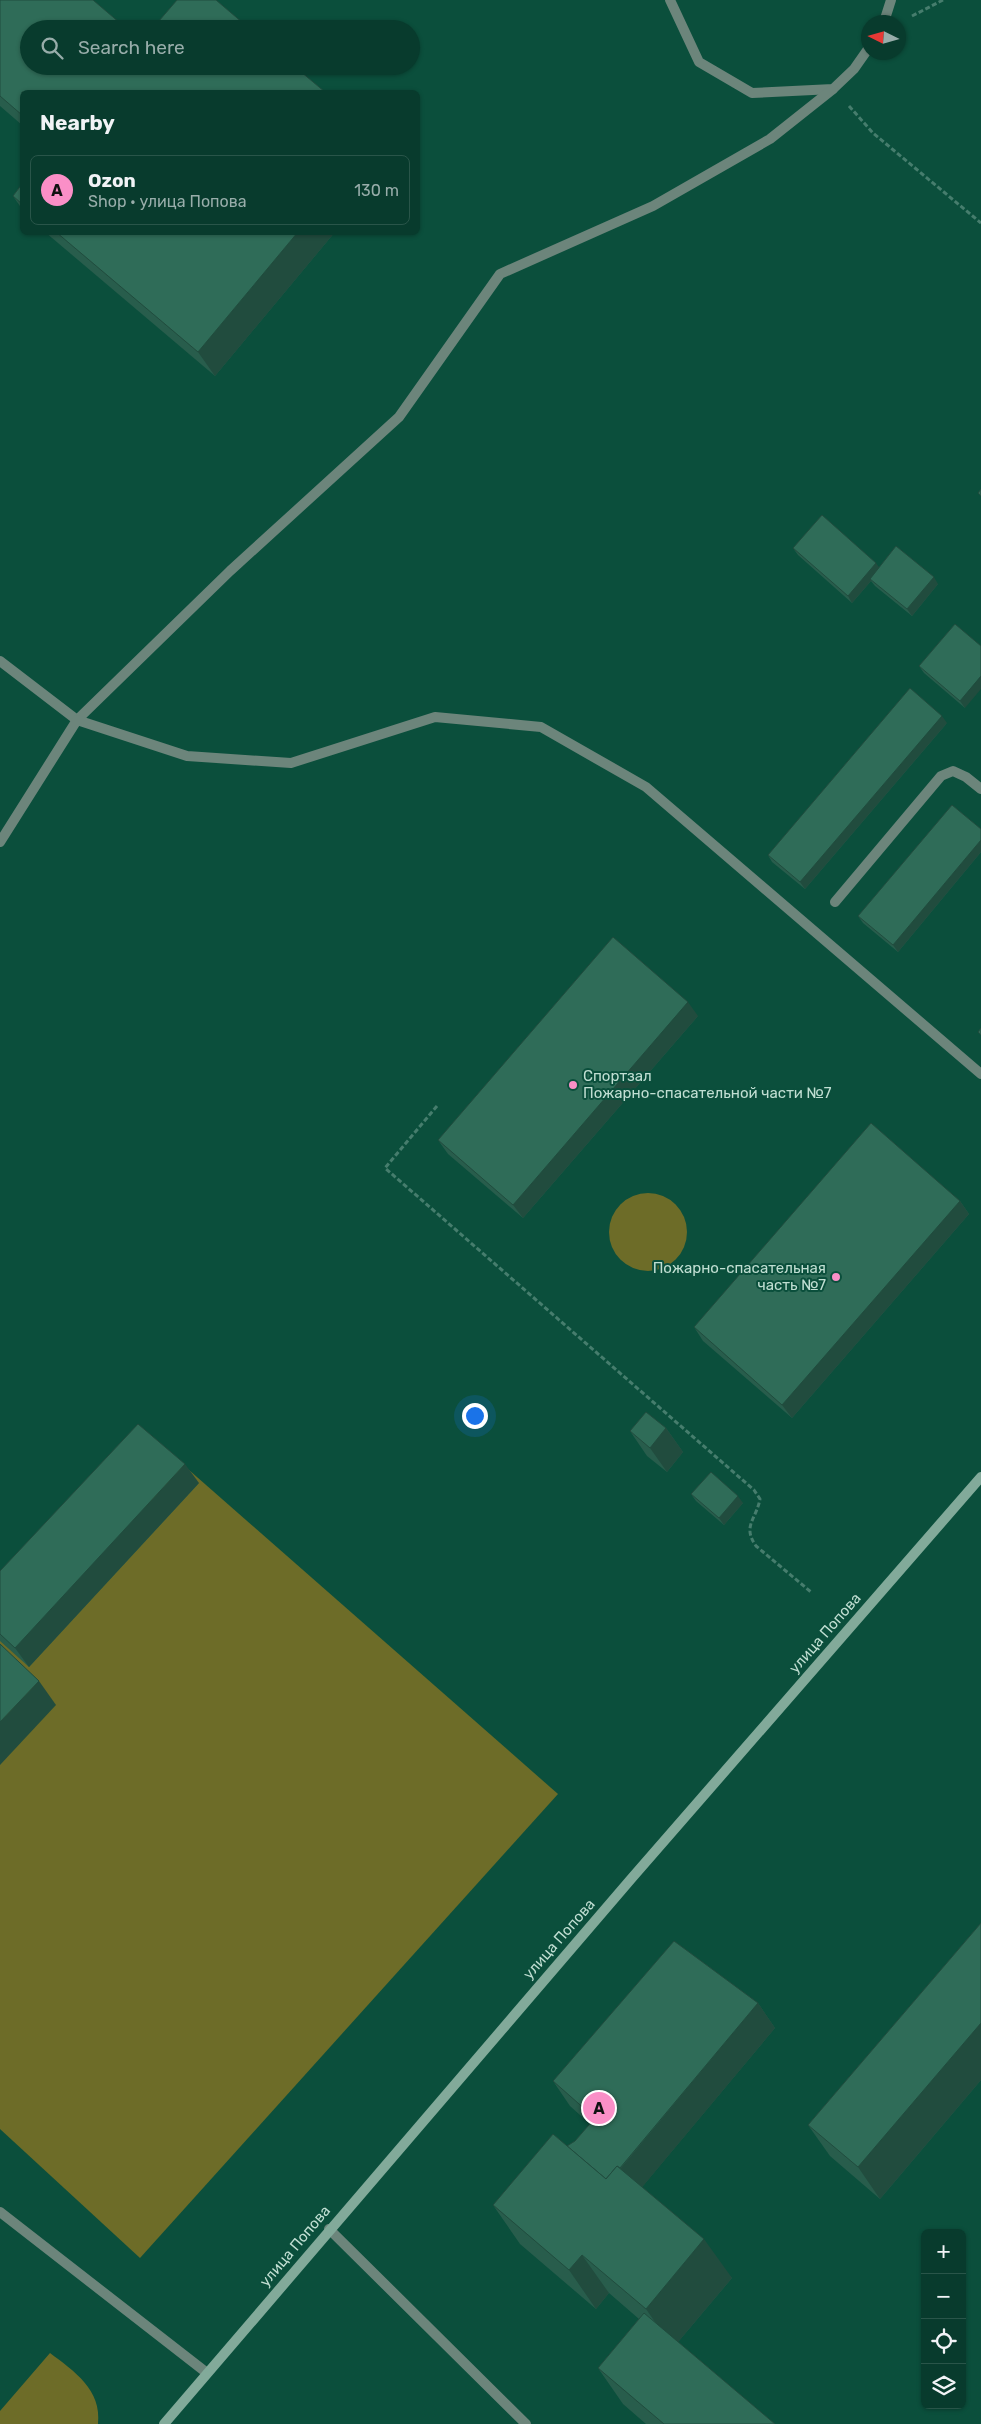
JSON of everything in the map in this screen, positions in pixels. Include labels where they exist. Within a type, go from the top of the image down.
[{"type":"street","name":"улица Попова","points":[[164,2424],[329,2229],[981,1477]]},
{"type":"lane","points":[[670,0],[699,62],[752,93],[833,89]]},
{"type":"lane","points":[[887,15],[892,0]]},
{"type":"lane","points":[[0,842],[77,720],[230,571],[398,417],[500,274],[653,206],[770,139],[833,89],[854,69],[861,59]]},
{"type":"lane","points":[[0,662],[77,720],[187,756],[291,764],[434,718],[541,727],[646,787],[981,1074]]},
{"type":"lane","points":[[835,902],[941,776],[953,771],[966,777],[981,789]]},
{"type":"lane","points":[[0,2212],[207,2373]]},
{"type":"lane","points":[[329,2229],[526,2424]]},
{"type":"path","points":[[907,18],[943,0]]},
{"type":"path","points":[[833,89],[873,133],[981,223]]},
{"type":"path","points":[[436,1106],[385,1168],[754,1490],[760,1499],[758,1509],[749,1525],[750,1537],[756,1546],[810,1592]]},
{"type":"shaded area","points":[[640,1193],[656,1193],[670,1199],[681,1210],[687,1224],[687,1240],[681,1254],[670,1265],[656,1271],[640,1271],[626,1265],[615,1254],[609,1240],[609,1224],[615,1210],[626,1199]]},
{"type":"shaded area","points":[[148,1434],[558,1794],[140,2258],[0,2129],[0,1599]]},
{"type":"shaded area","points":[[50,2353],[77,2374],[91,2391],[96,2401],[98,2424],[0,2424],[0,2411]]},
{"type":"building","points":[[0,0],[93,0],[116,20],[20,20],[20,75],[305,75],[323,90],[20,90],[20,113],[0,96]]},
{"type":"building","points":[[177,0],[216,0],[239,20],[160,20]]},
{"type":"building","points":[[20,187],[20,202],[13,196]]},
{"type":"building","points":[[60,235],[296,235],[198,352]]},
{"type":"building","points":[[822,515],[876,563],[848,596],[793,548]]},
{"type":"building","points":[[896,546],[934,577],[907,609],[870,579]]},
{"type":"building","points":[[955,624],[981,646],[981,676],[960,701],[919,666]]},
{"type":"building","points":[[910,688],[942,716],[800,882],[768,855]]},
{"type":"building","points":[[952,805],[981,829],[981,840],[893,945],[858,916]]},
{"type":"building","name":"Спортзал Пожарно-спасательной части №7","points":[[613,937],[688,1002],[513,1205],[438,1140]]},
{"type":"building","name":"Пожарно-спасательная часть №7","points":[[871,1123],[960,1201],[782,1405],[694,1327]]},
{"type":"building","points":[[646,1412],[666,1428],[650,1448],[630,1431]]},
{"type":"building","points":[[138,1424],[185,1464],[15,1648],[0,1634],[0,1571]]},
{"type":"building","points":[[711,1472],[738,1496],[719,1518],[691,1494]]},
{"type":"building","points":[[0,1644],[39,1681],[0,1722]]},
{"type":"building","points":[[981,1923],[981,2023],[858,2167],[808,2125]]},
{"type":"building","points":[[674,1941],[758,2003],[620,2168],[617,2166],[606,2179],[567,2146],[575,2141],[595,2118],[553,2081]]},
{"type":"building","points":[[553,2134],[606,2179],[617,2166],[704,2239],[646,2309],[582,2255],[569,2270],[493,2205]]},
{"type":"building","points":[[644,2313],[775,2424],[664,2424],[598,2368]]},
{"type":"place","name":"Спортзал Пожарно-спасательной части №7","points":[[573,1085]]},
{"type":"place","name":"Пожарно-спасательная часть №7","points":[[836,1277]]},
{"type":"place","name":"Ozon","points":[[599,2108]]}]
